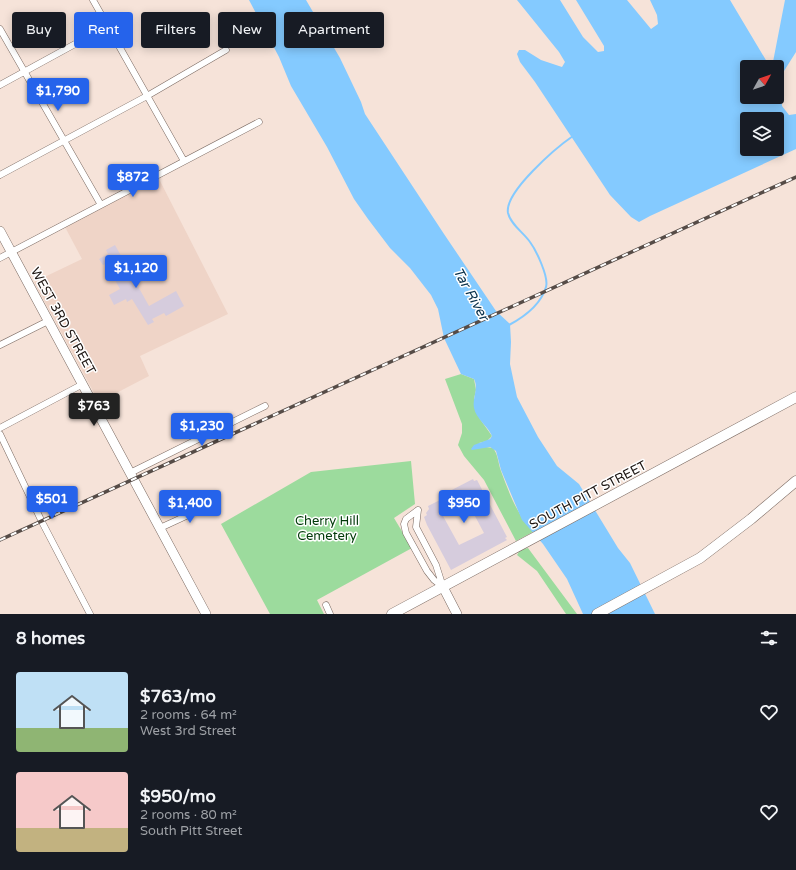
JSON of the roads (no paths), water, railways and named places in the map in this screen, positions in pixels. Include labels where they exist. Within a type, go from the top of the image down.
[{"type":"main road","name":"SOUTH PITT STREET","points":[[392,614],[796,397]]},
{"type":"main road","points":[[597,614],[700,558],[762,511],[796,481]]},
{"type":"street","points":[[93,0],[100,12]]},
{"type":"street","points":[[0,29],[101,205]]},
{"type":"street","points":[[0,86],[74,45]]},
{"type":"street","points":[[120,48],[184,161]]},
{"type":"street","points":[[0,175],[147,96],[226,50]]},
{"type":"street","points":[[0,258],[259,122]]},
{"type":"street","name":"WEST 3RD STREET","points":[[0,231],[206,614]]},
{"type":"street","points":[[0,345],[48,321]]},
{"type":"street","points":[[0,428],[83,384]]},
{"type":"street","points":[[130,473],[265,406]]},
{"type":"street","points":[[0,434],[42,522],[90,614]]},
{"type":"street","points":[[160,528],[212,504]]},
{"type":"street","points":[[443,587],[434,580],[404,529],[406,519],[418,510],[416,525],[440,574],[443,587],[457,614]]},
{"type":"street","points":[[405,522],[416,525]]},
{"type":"street","points":[[420,558],[429,552]]},
{"type":"street","points":[[326,605],[330,614]]},
{"type":"water","name":"Tar River","points":[[249,0],[306,0],[313,12],[284,12],[284,48],[334,48],[361,102],[365,114],[496,311],[510,324],[510,364],[517,397],[538,437],[557,466],[579,484],[618,548],[630,563],[655,614],[583,614],[567,579],[543,544],[522,520],[501,470],[496,451],[490,447],[471,449],[474,445],[490,439],[492,436],[475,412],[474,404],[476,386],[474,379],[461,374],[444,338],[438,309],[431,295],[410,268],[390,248],[354,199],[327,147],[291,86],[274,48],[276,48],[276,12],[255,12]]},
{"type":"water","points":[[517,0],[560,0],[583,37],[598,52],[604,51],[604,46],[576,0],[627,0],[651,29],[658,24],[657,15],[650,0],[730,0],[766,60],[740,60],[740,104],[782,104],[789,115],[796,114],[796,149],[784,155],[784,112],[740,112],[740,156],[781,156],[639,222],[631,217],[610,195],[535,82],[520,62],[517,54],[519,50],[525,50],[541,60],[562,67],[565,62],[559,52]]},
{"type":"water","points":[[785,0],[796,0],[796,52],[784,71],[784,60],[773,60]]},
{"type":"waterway","points":[[509,325],[526,314],[536,304],[544,293],[546,287],[546,277],[538,257],[533,246],[514,225],[508,213],[509,204],[514,194],[533,171],[573,136]]},
{"type":"railway","points":[[0,540],[796,177]]},
{"type":"park label","name":"Cherry Hill Cemetery","points":[[327,528]]}]
